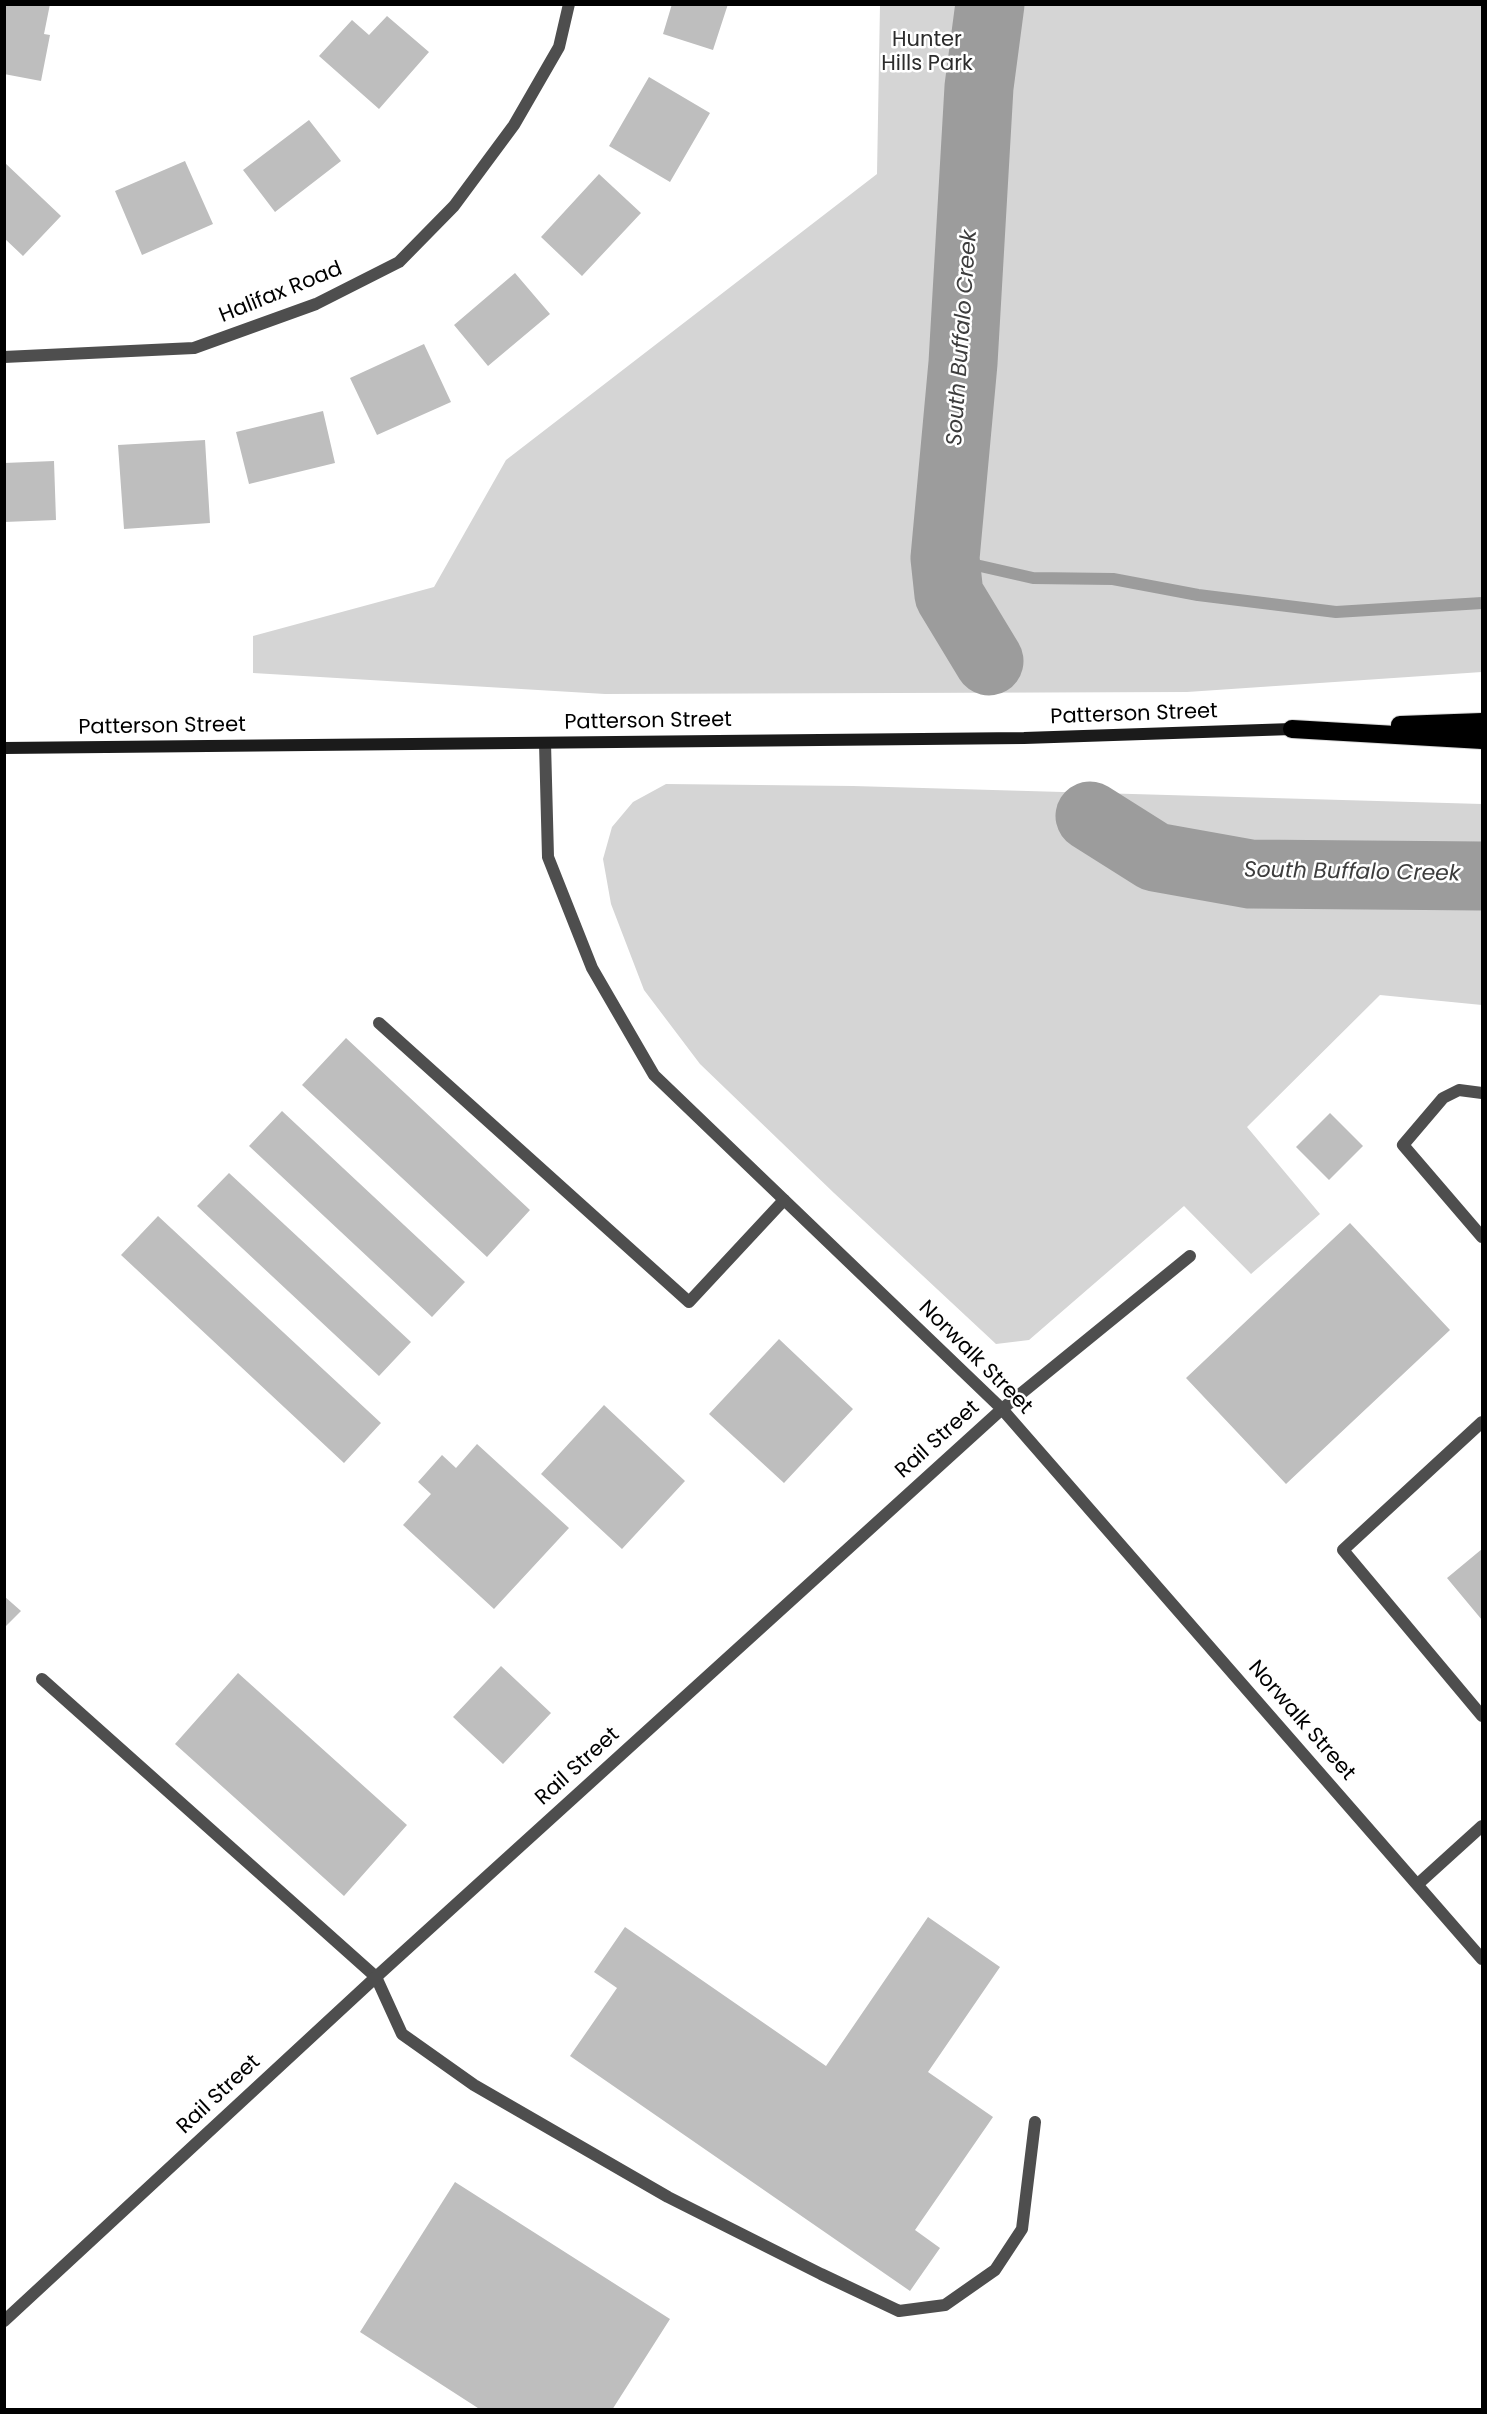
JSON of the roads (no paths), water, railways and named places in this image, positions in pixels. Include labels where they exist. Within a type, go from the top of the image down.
[{"type":"highway","points":[[1292,729],[1482,722]]},
{"type":"highway","points":[[1292,729],[1482,740]]},
{"type":"main road","name":"Patterson Street","points":[[4,748],[1024,738],[1292,729]]},
{"type":"street","name":"Halifax Road","points":[[4,357],[194,348],[316,304],[399,262],[454,206],[514,125],[559,47],[569,4]]},
{"type":"street","name":"Norwalk Street","points":[[544,743],[549,857],[592,968],[654,1076],[1002,1409],[1482,1959]]},
{"type":"street","points":[[379,1023],[689,1302],[784,1200]]},
{"type":"street","points":[[1482,1093],[1459,1090],[1443,1098],[1403,1145],[1482,1237]]},
{"type":"street","name":"Rail Street","points":[[4,2321],[376,1977],[1002,1409],[1190,1256]]},
{"type":"street","points":[[1482,1422],[1343,1550],[1482,1716]]},
{"type":"street","points":[[42,1679],[376,1977],[402,2034],[474,2085],[668,2197],[899,2311],[945,2305],[995,2270],[1022,2229],[1035,2122]]},
{"type":"street","points":[[1418,1884],[1482,1826]]},
{"type":"waterway","name":"South Buffalo Creek","points":[[989,661],[949,595],[945,558],[963,363],[979,87],[990,4]]},
{"type":"waterway","points":[[945,558],[1033,578],[1113,579],[1198,595],[1336,612],[1482,603]]},
{"type":"waterway","name":"South Buffalo Creek","points":[[1090,816],[1155,857],[1250,874],[1482,876]]},
{"type":"park label","name":"Hunter Hills Park","points":[[927,53]]}]
